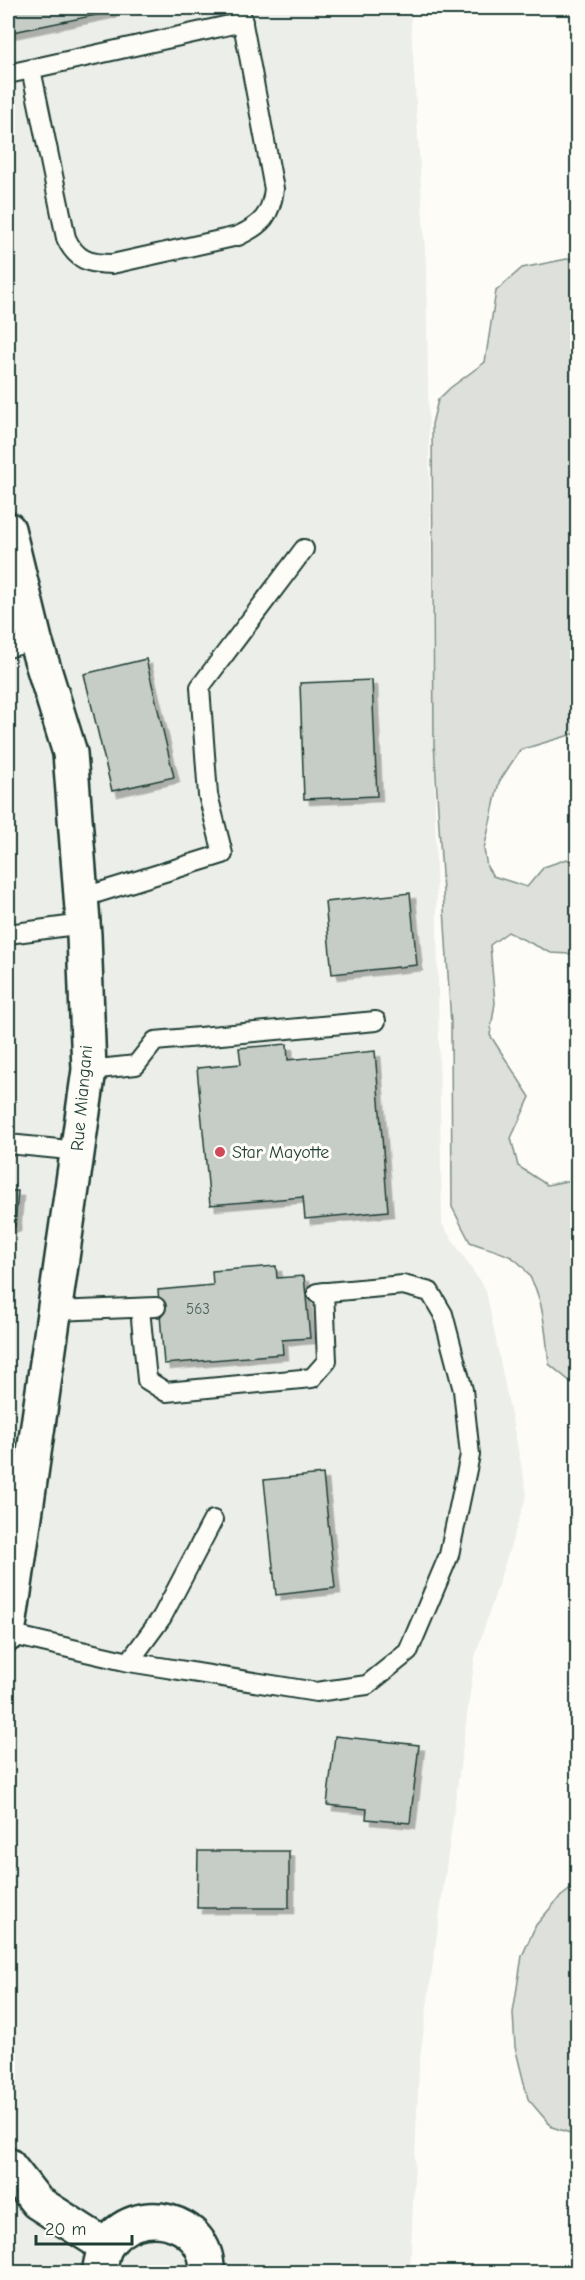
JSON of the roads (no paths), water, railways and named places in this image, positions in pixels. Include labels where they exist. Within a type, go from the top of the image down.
[{"type":"street","name":"Rue Miangani","points":[[8,530],[21,644],[70,753],[82,911],[89,1070],[8,1634]]},
{"type":"street","points":[[8,2165],[37,2202],[102,2259],[124,2227],[149,2218],[175,2222],[196,2238],[208,2262],[207,2272]]},
{"type":"lane","points":[[8,74],[242,15],[274,189],[272,206],[257,227],[238,236],[112,264],[83,261],[72,252],[66,238],[31,69]]},
{"type":"lane","points":[[8,934],[82,911],[223,854],[208,795],[200,687],[304,549]]},
{"type":"lane","points":[[89,1070],[136,1065],[155,1041],[376,1021]]},
{"type":"lane","points":[[8,1144],[79,1151]]},
{"type":"lane","points":[[8,1634],[129,1662],[316,1692],[367,1685],[408,1652],[449,1555],[470,1455],[463,1390],[443,1314],[430,1292],[403,1285],[321,1293],[327,1361],[312,1378],[166,1392],[147,1380],[148,1308],[55,1311]]},
{"type":"lane","points":[[129,1662],[162,1617],[213,1520]]},
{"type":"place","name":"Star Mayotte","points":[[220,1152]]}]
